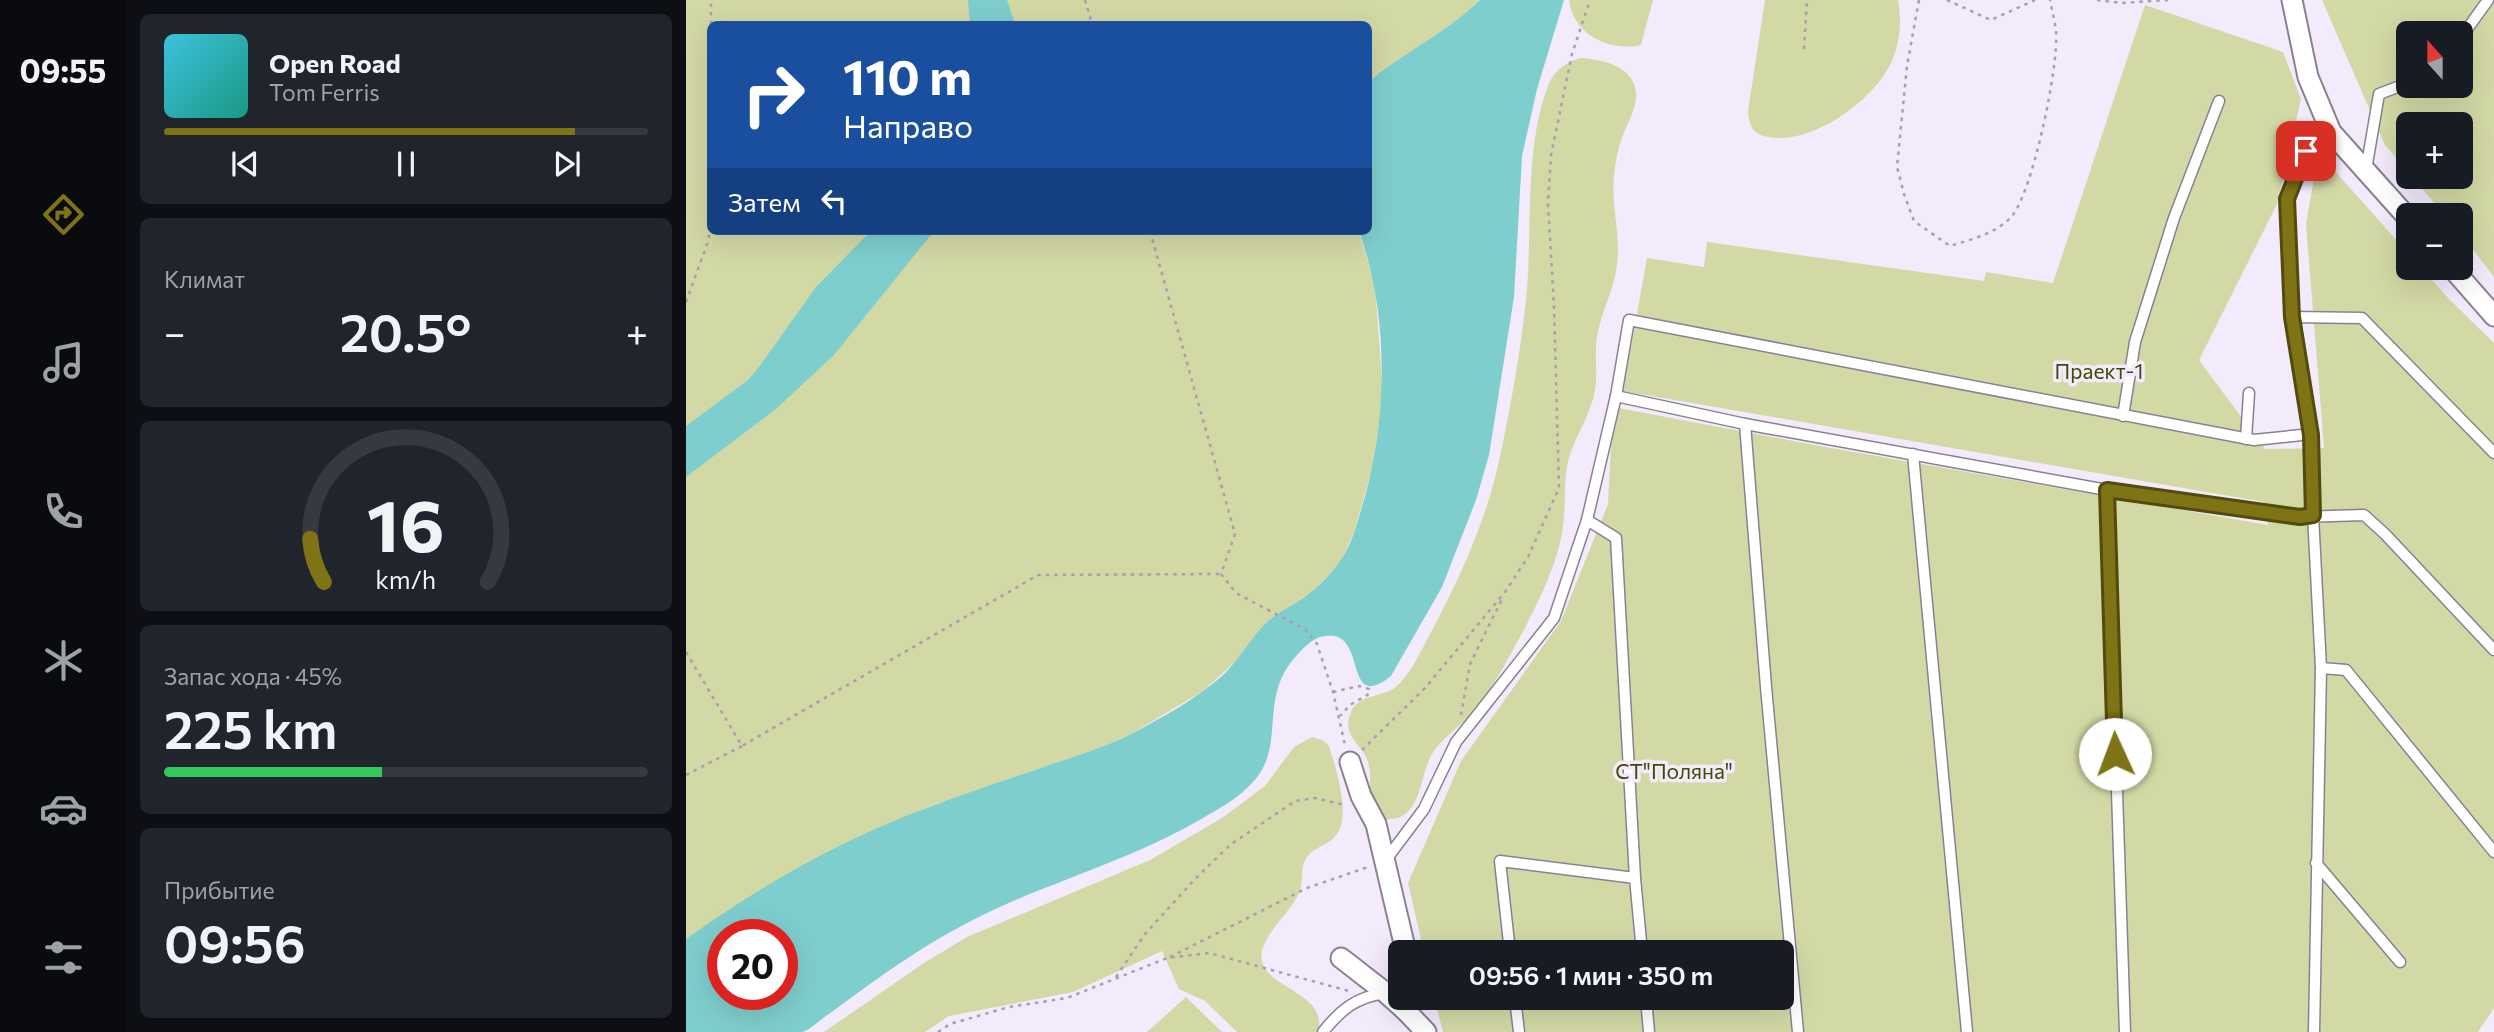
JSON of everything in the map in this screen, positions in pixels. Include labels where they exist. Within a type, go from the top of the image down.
[{"type":"street","points":[[2292,0],[2308,77],[2331,132],[2396,205]]},
{"type":"street","points":[[2462,280],[2494,316]]},
{"type":"street","points":[[1350,762],[1361,796],[1373,815],[1403,940]]},
{"type":"street","points":[[1341,958],[1386,993]]},
{"type":"street","points":[[1410,1010],[1426,1032]]},
{"type":"lane","points":[[2473,21],[2488,0]]},
{"type":"lane","points":[[2365,170],[2379,93],[2396,87]]},
{"type":"lane","points":[[2123,416],[2135,342],[2174,218],[2219,101]]},
{"type":"lane","points":[[2314,1032],[2321,668],[2311,435],[2292,317],[2287,199],[2306,151],[2331,132]]},
{"type":"lane","points":[[2292,317],[2362,318],[2494,453]]},
{"type":"lane","points":[[1384,861],[1424,809],[1456,742],[1554,618],[1587,520],[1616,396],[1629,320],[2246,439],[2311,435]]},
{"type":"lane","points":[[2246,439],[2249,393]]},
{"type":"lane","points":[[1616,396],[1745,424],[2107,490],[2300,517],[2364,515],[2494,650]]},
{"type":"lane","points":[[1745,424],[1798,1032]]},
{"type":"lane","points":[[1913,454],[1967,1032]]},
{"type":"lane","points":[[2107,490],[2125,1032]]},
{"type":"lane","points":[[1587,520],[1616,538],[1641,940]]},
{"type":"lane","points":[[2321,668],[2346,670],[2494,852]]},
{"type":"lane","points":[[1509,940],[1500,861],[1635,878]]},
{"type":"lane","points":[[2316,863],[2400,961]]},
{"type":"lane","points":[[1323,1032],[1354,1001],[1366,995],[1386,993]]},
{"type":"lane","points":[[1516,1010],[1519,1032]]},
{"type":"lane","points":[[1647,1010],[1649,1032]]},
{"type":"path","points":[[711,0],[711,21]]},
{"type":"path","points":[[1085,0],[1091,21]]},
{"type":"path","points":[[1350,762],[1425,688],[1505,592],[1528,557],[1559,488],[1548,203],[1551,155],[1572,54],[1590,0]]},
{"type":"path","points":[[1804,49],[1807,0]]},
{"type":"path","points":[[1919,0],[1907,66],[1897,167],[1914,221],[1950,246],[1989,234],[2013,215],[2024,191],[2032,170],[2052,85],[2056,34],[2050,0]]},
{"type":"path","points":[[1947,0],[1990,20],[2035,0]]},
{"type":"path","points":[[2097,0],[2121,3],[2168,0]]},
{"type":"path","points":[[686,302],[709,235]]},
{"type":"path","points":[[1151,235],[1235,534],[1221,574]]},
{"type":"path","points":[[1221,574],[1236,593],[1306,630],[1321,652],[1350,762]]},
{"type":"path","points":[[686,775],[742,746],[1038,575],[1221,574]]},
{"type":"path","points":[[1456,742],[1470,664],[1505,592]]},
{"type":"path","points":[[686,652],[742,746]]},
{"type":"path","points":[[1333,692],[1359,686],[1369,689],[1369,694],[1350,705],[1339,717]]},
{"type":"path","points":[[1116,978],[1145,934],[1195,879],[1230,845],[1294,801],[1315,798],[1332,801],[1373,815]]},
{"type":"path","points":[[938,1032],[950,1024],[1009,1007],[1068,998],[1167,958],[1307,888],[1384,861]]},
{"type":"path","points":[[1167,958],[1209,953],[1366,995]]},
{"type":"green space","points":[[686,0],[1480,0],[1454,22],[1372,79],[1372,21],[707,21],[707,235],[1360,235],[1375,285],[1382,380],[1373,465],[1354,532],[1342,559],[1308,595],[1267,622],[1234,663],[1203,691],[1131,734],[1102,747],[925,808],[722,919],[707,919],[707,927],[686,939]]},
{"type":"green space","points":[[1569,0],[1653,0],[1641,45],[1617,46],[1595,38],[1578,23]]},
{"type":"green space","points":[[1765,0],[1898,0],[1899,32],[1891,63],[1870,92],[1856,105],[1822,127],[1786,138],[1759,134],[1749,121],[1748,111]]},
{"type":"green space","points":[[2322,0],[2494,0],[2494,277],[2473,250],[2473,203],[2435,203],[2422,189],[2473,189],[2473,112],[2396,112],[2396,158],[2385,145]]},
{"type":"green space","points":[[2145,5],[2283,52],[2301,99],[2277,204],[2199,360],[2265,449],[2324,448],[2306,224],[2317,162],[2334,170],[2396,240],[2396,280],[2432,280],[2494,343],[2494,1008],[2478,1032],[1443,1032],[1437,1010],[1794,1010],[1794,940],[1421,940],[1408,883],[1461,761],[1561,621],[1608,504],[1613,407],[2268,525],[2264,502],[1623,391],[1647,258],[1704,267],[1707,242],[1984,281],[1986,272],[2053,283]]},
{"type":"green space","points":[[1580,58],[1603,61],[1618,67],[1630,77],[1636,97],[1614,171],[1618,243],[1615,274],[1597,337],[1593,398],[1570,454],[1558,550],[1537,604],[1490,690],[1474,711],[1432,754],[1417,796],[1406,814],[1384,819],[1372,802],[1367,759],[1348,727],[1351,712],[1360,701],[1393,689],[1408,673],[1452,590],[1481,523],[1501,452],[1519,351],[1527,289],[1532,162],[1540,112],[1555,73]]},
{"type":"green space","points":[[1312,737],[1329,746],[1341,791],[1341,826],[1334,838],[1307,857],[1298,894],[1262,951],[1263,963],[1269,973],[1313,1007],[1319,1018],[1318,1032],[1237,1032],[1205,1001],[1179,989],[1162,951],[1073,992],[949,1016],[925,1032],[824,1032],[924,963],[967,937],[1150,860],[1222,818],[1265,786],[1294,747]]},
{"type":"green space","points":[[1186,997],[1222,1032],[1147,1032]]},
{"type":"shaded area","points":[[968,0],[1007,0],[1014,21],[970,21]]},
{"type":"shaded area","points":[[1480,0],[1564,0],[1537,89],[1522,156],[1514,297],[1489,455],[1476,500],[1442,587],[1391,676],[1377,685],[1367,686],[1361,680],[1350,649],[1344,641],[1334,636],[1316,639],[1296,656],[1281,678],[1276,695],[1271,743],[1260,773],[1247,788],[1226,804],[1186,828],[1150,845],[964,924],[901,963],[803,1032],[686,1032],[686,939],[707,925],[707,1010],[798,1010],[798,919],[715,919],[771,883],[861,835],[941,803],[1106,745],[1167,714],[1222,676],[1264,625],[1310,593],[1336,566],[1355,530],[1370,477],[1376,442],[1382,370],[1380,334],[1376,299],[1360,235],[1372,235],[1372,79]]},
{"type":"shaded area","points":[[867,235],[931,235],[834,355],[776,409],[686,477],[686,426],[748,380],[816,287]]},
{"type":"route","points":[[2115,754],[2107,490],[2300,517],[2313,515],[2311,435],[2292,317],[2287,199],[2306,151]]},
{"type":"park label","name":"Праект-1","points":[[2099,372]]},
{"type":"park label","name":"СТ\"Поляна\"","points":[[1674,772]]}]
